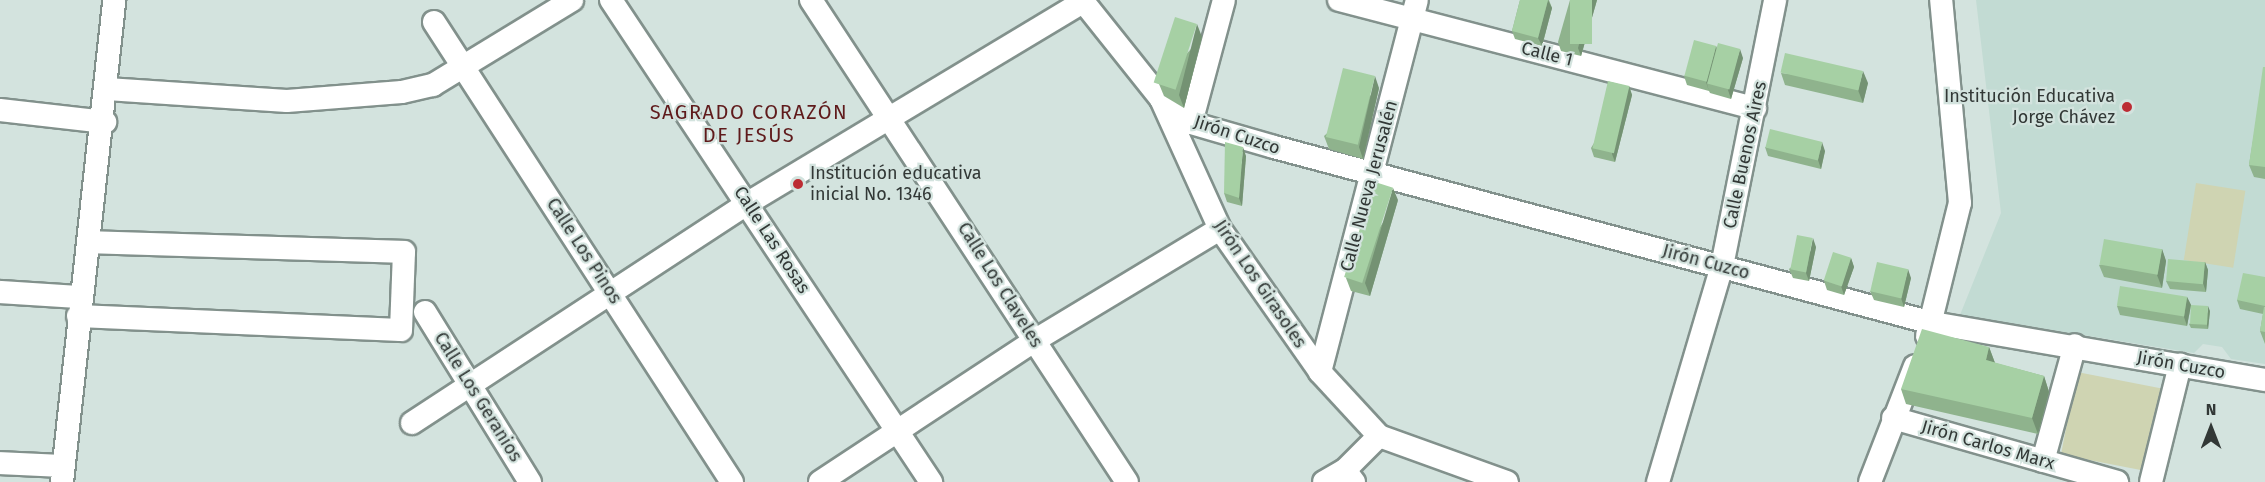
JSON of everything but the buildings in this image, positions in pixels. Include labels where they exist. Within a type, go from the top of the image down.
[{"type":"street","points":[[0,463],[62,474],[78,306],[105,122],[114,0]]},
{"type":"street","points":[[107,89],[287,101],[433,85],[572,0]]},
{"type":"street","name":"Calle Las Rosas","points":[[611,0],[748,203],[931,482]]},
{"type":"street","name":"Calle Los Claveles","points":[[811,0],[887,119],[957,215],[1034,341],[1127,482]]},
{"type":"street","points":[[1191,123],[1224,0]]},
{"type":"street","name":"Calle 1","points":[[1339,0],[1414,10],[1755,108]]},
{"type":"street","name":"Calle Buenos Aires","points":[[1658,482],[1722,266],[1775,0]]},
{"type":"street","points":[[1870,482],[1893,418],[1932,323],[1960,203],[1941,0]]},
{"type":"street","points":[[412,423],[748,203],[1082,1]]},
{"type":"street","name":"Jirón Los Girasoles","points":[[1082,1],[1161,99],[1220,229],[1320,372],[1378,436]]},
{"type":"street","name":"Calle Nueva Jerusalén","points":[[1320,372],[1414,10]]},
{"type":"street","name":"Calle Los Pinos","points":[[434,22],[465,65],[732,482]]},
{"type":"street","name":"Jirón Cuzco","points":[[1161,99],[1191,123],[1373,175],[1932,323],[2075,345],[2265,380]]},
{"type":"street","points":[[0,110],[105,122]]},
{"type":"street","points":[[820,482],[1034,341],[1220,229]]},
{"type":"street","points":[[0,292],[78,306],[401,330],[404,252],[88,242]]},
{"type":"street","name":"Calle Los Geranios","points":[[426,312],[473,385],[530,482]]},
{"type":"street","points":[[2043,461],[2075,345]]},
{"type":"street","points":[[2151,482],[2180,365]]},
{"type":"street","name":"Jirón Carlos Marx","points":[[1893,418],[2117,482]]},
{"type":"street","points":[[1324,482],[1350,476],[1378,436],[1507,482]]},
{"type":"shaded area","name":"Institución Educativa Jorge Chávez","points":[[1976,0],[2265,0],[2265,364],[2231,359],[2222,347],[2203,344],[2194,353],[1960,315],[2001,213]]},
{"type":"green space","points":[[2196,183],[2245,191],[2233,268],[2184,260]]},
{"type":"green space","points":[[2077,372],[2164,389],[2148,471],[2061,454]]},
{"type":"place","name":"Institución Educativa Jorge Chávez","points":[[2127,107]]},
{"type":"place","name":"Institución educativa inicial No. 1346","points":[[798,184]]},
{"type":"district","name":"SAGRADO CORAZÓN DE JESÚS","points":[[749,124]]}]
